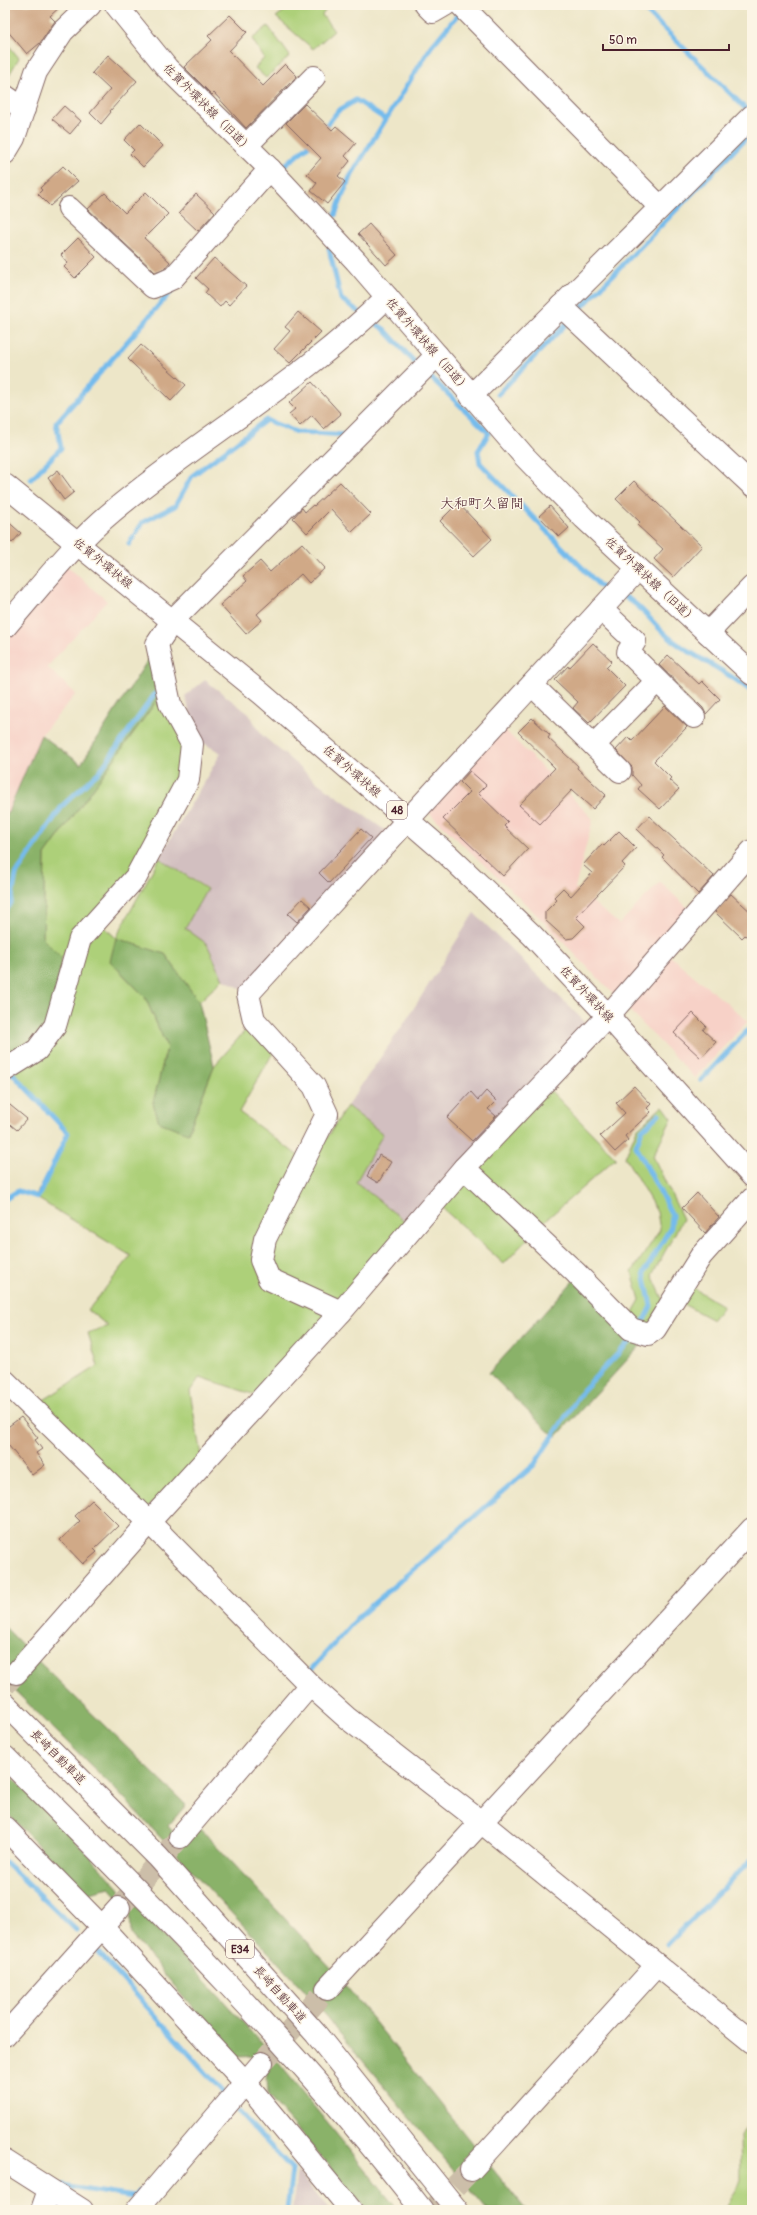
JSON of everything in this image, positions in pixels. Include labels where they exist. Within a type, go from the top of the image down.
[{"type":"main road","points":[[5,153],[14,138],[36,72],[63,31],[90,5]]},
{"type":"main road","name":"佐賀外環状線（旧道）","points":[[116,5],[167,68],[270,169],[356,261],[373,310],[427,365],[471,396],[524,456],[578,513],[631,576],[708,633],[752,674]]},
{"type":"main road","points":[[426,5],[433,12],[445,5]]},
{"type":"main road","points":[[467,10],[660,206]]},
{"type":"main road","points":[[246,146],[314,77]]},
{"type":"main road","points":[[5,96],[24,109]]},
{"type":"main road","points":[[471,396],[748,120]]},
{"type":"main road","points":[[68,208],[153,287],[173,278],[270,169]]},
{"type":"main road","points":[[561,306],[752,485]]},
{"type":"main road","points":[[6,626],[79,543],[112,511],[185,455],[277,390],[373,310]]},
{"type":"main road","points":[[5,1070],[37,1050],[55,1026],[80,940],[136,877],[188,780],[192,744],[170,704],[157,644],[173,620],[427,365]]},
{"type":"main road","name":"佐賀外環状線","points":[[5,485],[79,543],[262,694],[448,855],[532,935],[608,1016],[752,1176]]},
{"type":"main road","points":[[341,1312],[269,1279],[261,1260],[265,1239],[327,1114],[314,1086],[254,1020],[248,994],[631,576]]},
{"type":"main road","points":[[708,633],[752,587]]},
{"type":"main road","points":[[605,605],[635,642],[628,652],[694,717]]},
{"type":"main road","points":[[594,745],[657,680]]},
{"type":"main road","points":[[532,685],[620,771]]},
{"type":"main road","points":[[16,1673],[149,1522],[341,1312],[464,1168],[608,1016],[752,851]]},
{"type":"main road","points":[[464,1168],[639,1332],[655,1329],[701,1256],[752,1199]]},
{"type":"main road","points":[[5,1381],[149,1522],[310,1685],[347,1718],[481,1822],[752,2042]]},
{"type":"main road","points":[[327,1989],[752,1529]]},
{"type":"main road","points":[[180,1837],[310,1685]]},
{"type":"main road","name":"長崎自動車道","points":[[5,1704],[163,1863],[316,2034],[457,2210]]},
{"type":"main road","name":"E34","points":[[5,1757],[131,1883],[296,2058],[422,2210]]},
{"type":"main road","points":[[5,1828],[102,1927],[244,2081],[351,2210]]},
{"type":"main road","points":[[5,2035],[119,1908]]},
{"type":"main road","points":[[470,2170],[657,1965]]},
{"type":"main road","points":[[137,2210],[244,2081],[262,2063]]},
{"type":"main road","points":[[5,2161],[45,2200],[82,2210]]},
{"type":"shaded area","points":[[56,557],[107,601],[47,667],[76,694],[41,735],[5,819],[5,612]]},
{"type":"shaded area","points":[[205,680],[249,714],[262,735],[318,783],[389,833],[246,991],[223,979],[207,944],[185,928],[207,888],[159,858],[221,753],[198,740],[185,696]]},
{"type":"shaded area","points":[[501,726],[593,819],[575,888],[619,924],[660,882],[689,909],[669,955],[748,1021],[695,1078],[531,909],[427,811]]},
{"type":"shaded area","points":[[5,824],[11,893],[5,903]]},
{"type":"shaded area","points":[[474,913],[588,1025],[408,1224],[356,1182],[383,1134],[347,1106],[405,1022]]},
{"type":"shaded area","points":[[297,2171],[329,2210],[292,2210]]},
{"type":"green space","points":[[292,5],[330,5],[322,15],[334,31],[313,49],[276,17]]},
{"type":"green space","points":[[268,26],[290,56],[266,78],[255,68],[264,58],[252,39]]},
{"type":"green space","points":[[5,41],[19,58],[6,80],[5,79]]},
{"type":"green space","points":[[151,655],[160,696],[45,855],[43,939],[62,958],[51,1022],[33,1049],[5,1061],[5,903],[11,893],[5,819],[41,735],[81,764]]},
{"type":"green space","points":[[160,696],[186,745],[180,781],[131,875],[71,941],[62,958],[43,940],[45,855]]},
{"type":"green space","points":[[159,858],[207,889],[185,928],[207,944],[223,979],[199,1002],[165,954],[110,961],[145,997],[167,1047],[153,1103],[188,1133],[214,1066],[251,1024],[273,1053],[239,1112],[300,1157],[259,1246],[347,1106],[383,1134],[356,1182],[408,1224],[255,1395],[200,1377],[190,1391],[201,1456],[146,1509],[42,1401],[98,1366],[88,1333],[108,1326],[88,1310],[131,1256],[35,1197],[69,1133],[15,1073],[87,942],[102,925],[116,938]]},
{"type":"green space","points":[[116,938],[165,954],[199,1002],[214,1066],[188,1133],[159,1122],[153,1103],[167,1047],[145,997],[110,961]]},
{"type":"green space","points":[[549,1089],[616,1158],[538,1227],[474,1169]]},
{"type":"green space","points":[[663,1106],[672,1118],[653,1156],[683,1219],[652,1275],[664,1301],[651,1328],[629,1319],[640,1300],[632,1272],[660,1230],[657,1212],[625,1157],[637,1129]]},
{"type":"green space","points":[[469,1175],[531,1235],[504,1264],[440,1206]]},
{"type":"green space","points":[[575,1279],[640,1346],[557,1436],[548,1431],[489,1373]]},
{"type":"green space","points":[[690,1286],[723,1306],[713,1320],[679,1302]]},
{"type":"green space","points":[[5,1627],[186,1805],[168,1826],[182,1843],[197,1825],[334,1971],[475,2147],[462,2160],[473,2176],[488,2163],[526,2210],[487,2210],[303,1989],[112,1786],[5,1681]]},
{"type":"green space","points":[[5,1770],[63,1827],[264,2045],[398,2210],[367,2210],[268,2096],[266,2056],[235,2057],[131,1935],[130,1909],[110,1888],[85,1894],[5,1811]]},
{"type":"green space","points":[[752,2121],[752,2207],[750,2210],[725,2210],[741,2181],[740,2134]]},
{"type":"building","points":[[5,5],[62,5],[50,16],[55,21],[40,43],[27,54],[5,28]]},
{"type":"building","points":[[230,15],[247,32],[229,51],[263,86],[285,64],[297,76],[246,128],[214,93],[212,95],[184,67],[212,40],[208,36]]},
{"type":"building","points":[[108,55],[137,81],[110,111],[111,112],[101,124],[90,113],[110,90],[92,73]]},
{"type":"building","points":[[305,104],[332,130],[336,126],[356,143],[345,156],[350,161],[338,176],[345,182],[327,204],[311,191],[317,183],[307,174],[321,158],[286,123]]},
{"type":"building","points":[[64,106],[81,121],[70,134],[52,119]]},
{"type":"building","points":[[140,123],[163,146],[143,167],[130,154],[134,150],[124,140]]},
{"type":"building","points":[[63,166],[78,181],[50,206],[38,194],[42,190],[40,188]]},
{"type":"building","points":[[146,192],[168,214],[144,238],[170,262],[165,268],[155,272],[88,209],[105,193],[125,213]]},
{"type":"building","points":[[196,194],[215,212],[198,231],[179,213]]},
{"type":"building","points":[[369,224],[397,255],[386,265],[358,234]]},
{"type":"building","points":[[78,238],[96,257],[75,278],[64,267],[68,263],[61,255]]},
{"type":"building","points":[[214,258],[246,286],[229,305],[225,301],[220,307],[205,293],[208,289],[196,278]]},
{"type":"building","points":[[298,312],[321,332],[290,363],[274,349],[290,331],[285,327]]},
{"type":"building","points":[[141,345],[186,385],[171,401],[128,359]]},
{"type":"building","points":[[312,382],[341,414],[324,429],[312,415],[300,426],[289,414],[295,409],[289,403]]},
{"type":"building","points":[[58,470],[74,492],[64,500],[48,478]]},
{"type":"building","points":[[634,481],[702,546],[673,577],[654,559],[663,549],[637,525],[640,522],[616,499]]},
{"type":"building","points":[[340,482],[371,514],[352,532],[331,509],[307,533],[293,518],[302,508],[305,512],[313,505],[314,506]]},
{"type":"building","points":[[458,503],[492,539],[474,556],[440,521]]},
{"type":"building","points":[[550,506],[569,528],[559,537],[539,516]]},
{"type":"building","points":[[5,519],[21,533],[12,543],[5,537]]},
{"type":"building","points":[[302,543],[325,568],[309,583],[301,574],[257,614],[262,620],[246,634],[220,605],[247,581],[243,576],[260,561],[270,572]]},
{"type":"building","points":[[593,643],[612,661],[606,667],[625,686],[589,723],[573,708],[578,702],[555,680]]},
{"type":"building","points":[[668,655],[699,684],[702,681],[720,699],[706,714],[703,708],[659,665]]},
{"type":"building","points":[[665,706],[687,727],[654,761],[671,778],[669,780],[679,789],[660,809],[638,789],[641,785],[632,775],[632,767],[616,750],[628,737],[632,741]]},
{"type":"building","points":[[532,718],[550,735],[548,738],[606,795],[593,809],[572,790],[540,824],[519,805],[555,768],[518,732]]},
{"type":"building","points":[[470,771],[486,785],[478,793],[508,822],[504,826],[528,849],[503,876],[443,819],[470,792],[460,782]]},
{"type":"building","points":[[649,816],[714,876],[698,894],[662,857],[664,855],[637,829]]},
{"type":"building","points":[[361,829],[371,838],[329,883],[319,873]]},
{"type":"building","points":[[619,831],[636,848],[622,863],[625,866],[576,917],[585,926],[573,938],[566,939],[545,920],[545,912],[557,900],[554,897],[563,888],[571,896],[592,873],[583,865],[602,844],[604,846]]},
{"type":"building","points":[[731,894],[752,913],[752,941],[745,935],[742,938],[715,912]]},
{"type":"building","points":[[302,899],[311,907],[297,922],[288,914]]},
{"type":"building","points":[[693,1013],[706,1026],[703,1030],[716,1042],[701,1058],[674,1033]]},
{"type":"building","points":[[634,1086],[651,1104],[647,1108],[651,1112],[625,1136],[628,1140],[615,1152],[600,1136],[625,1113],[616,1103]]},
{"type":"building","points":[[486,1091],[496,1101],[488,1109],[496,1116],[472,1141],[447,1118],[471,1092],[478,1100]]},
{"type":"building","points":[[5,1101],[27,1119],[17,1130],[5,1120]]},
{"type":"building","points":[[379,1155],[391,1162],[378,1183],[367,1176]]},
{"type":"building","points":[[697,1193],[719,1217],[705,1233],[682,1208]]},
{"type":"building","points":[[21,1417],[38,1438],[35,1440],[42,1449],[36,1453],[45,1465],[32,1475],[5,1441],[5,1429]]},
{"type":"building","points":[[92,1500],[118,1526],[94,1549],[97,1552],[83,1564],[60,1540],[80,1521],[75,1516]]},
{"type":"waterway","points":[[640,5],[749,112]]},
{"type":"waterway","points":[[335,215],[350,177],[431,47],[460,12]]},
{"type":"waterway","points":[[323,130],[338,111],[356,100],[385,119]]},
{"type":"waterway","points":[[580,309],[748,136]]},
{"type":"waterway","points":[[284,166],[313,142]]},
{"type":"waterway","points":[[329,249],[341,299],[362,314]]},
{"type":"waterway","points":[[31,479],[61,448],[56,423],[175,287]]},
{"type":"waterway","points":[[370,320],[384,329],[419,367]]},
{"type":"waterway","points":[[498,394],[567,323]]},
{"type":"waterway","points":[[426,373],[489,433],[478,451],[480,463],[601,587],[609,591]]},
{"type":"waterway","points":[[129,544],[143,522],[175,506],[192,476],[266,420],[296,432],[347,435]]},
{"type":"waterway","points":[[621,595],[641,609],[671,639],[691,653],[732,677],[752,692]]},
{"type":"waterway","points":[[5,911],[11,903],[16,874],[63,805],[100,771],[155,694]]},
{"type":"waterway","points":[[701,1080],[752,1026]]},
{"type":"waterway","points":[[5,1199],[18,1191],[38,1197],[68,1133],[13,1074]]},
{"type":"waterway","points":[[641,1326],[651,1306],[644,1273],[671,1227],[672,1215],[636,1146],[642,1130],[659,1114]]},
{"type":"waterway","points":[[309,1672],[357,1618],[534,1465],[583,1390],[635,1336]]},
{"type":"waterway","points":[[667,1945],[752,1859]]},
{"type":"waterway","points":[[5,1862],[76,1930]]},
{"type":"waterway","points":[[98,1952],[224,2093],[221,2097]]},
{"type":"waterway","points":[[239,2112],[292,2169],[287,2210]]},
{"type":"waterway","points":[[62,2186],[134,2197],[138,2192]]},
{"type":"tunnel","points":[[5,1685],[16,1673]]},
{"type":"tunnel","points":[[119,1908],[180,1837]]},
{"type":"tunnel","points":[[262,2063],[327,1989]]},
{"type":"tunnel","points":[[432,2210],[471,2170]]},
{"type":"district","name":"大和町久留間","points":[[482,503]]}]
